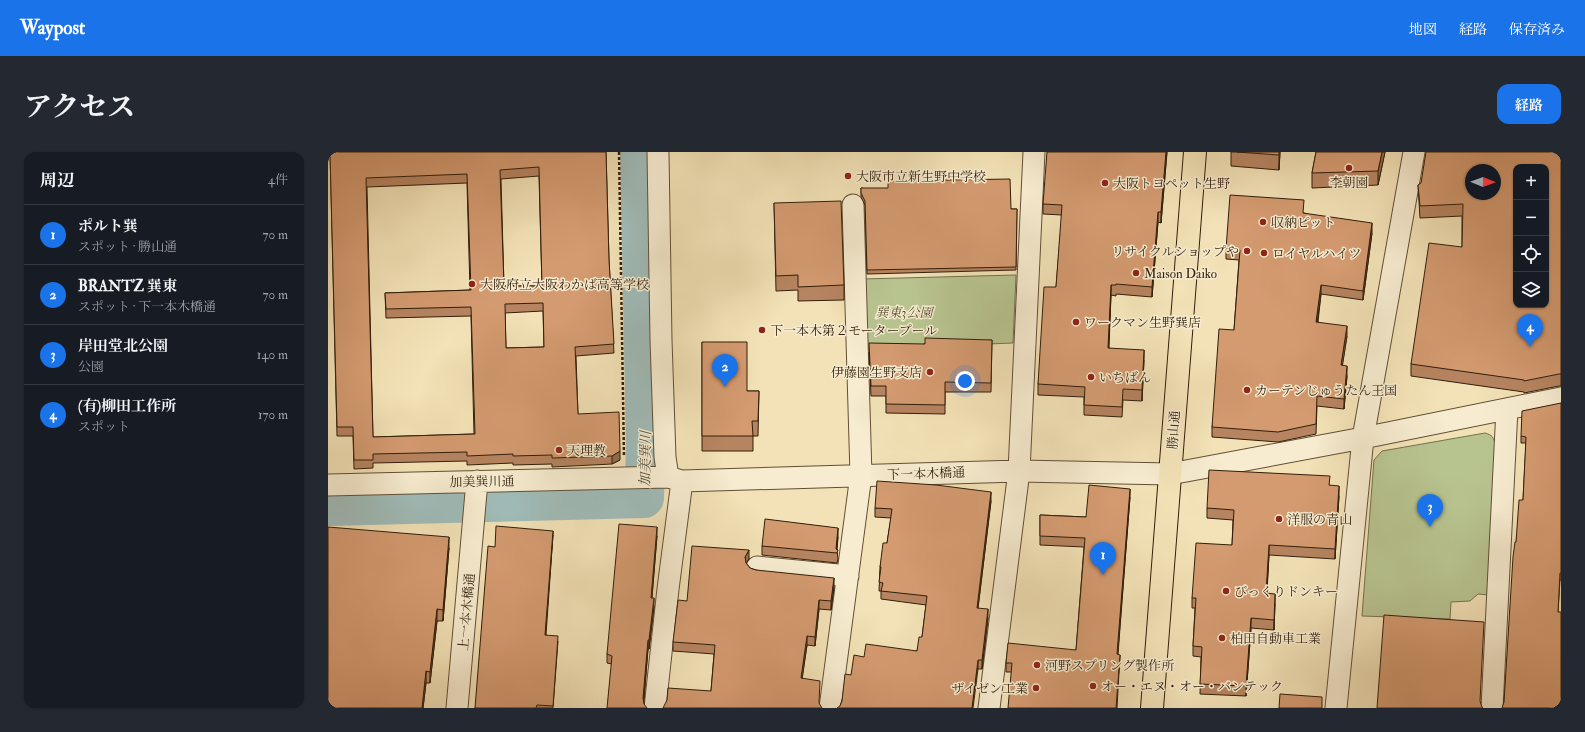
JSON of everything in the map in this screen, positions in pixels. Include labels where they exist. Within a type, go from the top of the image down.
[{"type":"main road","name":"勝山通","points":[[1152,708],[1195,152]]},
{"type":"street","points":[[656,708],[668,589],[670,479],[665,457],[661,348],[658,152]]},
{"type":"street","points":[[989,708],[1019,471],[1034,152]]},
{"type":"street","points":[[1336,708],[1363,438],[1414,152]]},
{"type":"street","points":[[830,708],[861,475],[853,205]]},
{"type":"street","name":"下一本木橋通","points":[[670,479],[1019,471],[1170,474],[1363,438],[1561,398]]},
{"type":"street","points":[[1492,708],[1507,409]]},
{"type":"street","name":"加美巽川通","points":[[328,485],[476,487],[630,478],[670,479]]},
{"type":"street","name":"上一本木橋通","points":[[457,708],[476,487]]},
{"type":"street","points":[[757,567],[848,576]]},
{"type":"path","points":[[619,152],[630,478]]},
{"type":"green space","name":"巽東3公園","points":[[1016,275],[1013,343],[863,349],[862,279]]},
{"type":"green space","points":[[1485,433],[1492,437],[1495,445],[1489,595],[1478,594],[1470,601],[1451,602],[1450,619],[1362,616],[1374,460],[1382,451]]},
{"type":"building","points":[[330,152],[606,152],[609,260],[614,344],[575,347],[578,414],[619,412],[620,451],[612,456],[552,458],[552,455],[513,456],[513,454],[467,456],[467,452],[373,454],[373,460],[354,460],[353,427],[337,427]],"holes":[[[539,167],[542,286],[504,286],[500,170]],[[467,174],[471,290],[385,293],[386,309],[471,307],[475,434],[373,437],[366,178]],[[543,303],[544,347],[506,348],[505,304]]]},
{"type":"building","points":[[1047,152],[1166,152],[1161,212],[1158,212],[1152,287],[1116,284],[1111,285],[1108,348],[1144,350],[1142,390],[1123,389],[1122,407],[1084,405],[1085,387],[1038,384],[1044,287],[1056,287],[1062,205],[1043,204]]},
{"type":"building","points":[[1237,152],[1279,152],[1279,155]]},
{"type":"building","points":[[1316,152],[1382,152],[1378,171],[1312,173]]},
{"type":"building","points":[[1426,152],[1561,152],[1561,374],[1524,381],[1411,364],[1429,243],[1462,247],[1463,204],[1420,206],[1418,185],[1421,183]]},
{"type":"building","points":[[1010,179],[1011,209],[1017,209],[1016,267],[867,270],[865,201],[861,193],[861,188],[888,188],[888,181]]},
{"type":"building","points":[[1230,195],[1304,200],[1303,213],[1372,223],[1363,291],[1321,285],[1316,322],[1347,326],[1341,365],[1347,366],[1344,399],[1317,396],[1316,424],[1278,432],[1212,427],[1219,329],[1234,330],[1240,250],[1226,249]]},
{"type":"building","points":[[841,201],[844,285],[798,287],[798,275],[776,276],[774,203]]},
{"type":"building","name":"伊藤園生野支店","points":[[925,338],[992,340],[991,383],[945,382],[945,405],[886,404],[886,386],[871,386],[869,343],[925,344]]},
{"type":"building","points":[[702,342],[747,342],[747,391],[759,391],[758,421],[752,421],[753,436],[702,436]]},
{"type":"building","points":[[1561,403],[1561,573],[1558,612],[1561,612],[1561,708],[1502,708],[1504,702],[1513,557],[1516,542],[1519,500],[1523,500],[1526,437],[1521,436],[1522,411]]},
{"type":"building","points":[[1209,470],[1330,476],[1329,485],[1339,486],[1335,549],[1269,545],[1266,593],[1275,594],[1274,620],[1251,618],[1246,686],[1200,684],[1202,647],[1193,646],[1196,598],[1192,598],[1196,543],[1232,545],[1234,510],[1207,508]]},
{"type":"building","points":[[877,481],[936,485],[991,492],[977,608],[988,609],[982,660],[978,660],[972,708],[837,708],[840,706],[842,701],[845,674],[851,675],[854,655],[864,657],[866,644],[917,651],[919,637],[922,637],[927,596],[881,591],[883,583],[879,582],[883,543],[887,543],[892,509],[875,508]]},
{"type":"building","points":[[1089,485],[1130,489],[1117,654],[1120,655],[1116,708],[1008,708],[1012,663],[1006,663],[1008,643],[1076,650],[1085,538],[1040,536],[1040,515],[1086,517]]},
{"type":"building","points":[[765,519],[838,528],[837,553],[762,546]]},
{"type":"building","points":[[619,524],[657,527],[651,598],[654,598],[648,640],[643,698],[644,704],[647,708],[607,708],[612,656],[607,654]]},
{"type":"building","points":[[496,526],[553,531],[545,635],[558,636],[553,706],[537,705],[536,708],[475,708],[488,546],[495,547]]},
{"type":"building","points":[[328,527],[449,537],[443,610],[437,609],[430,672],[426,671],[422,708],[328,708]]},
{"type":"building","points":[[692,546],[749,550],[745,557],[746,563],[750,568],[756,570],[834,578],[831,601],[819,600],[815,637],[807,636],[801,678],[820,681],[819,703],[822,708],[663,708],[667,700],[668,688],[711,691],[715,645],[673,642],[678,600],[687,601]]},
{"type":"building","points":[[1384,615],[1484,622],[1480,701],[1483,708],[1377,708]]},
{"type":"building","points":[[1280,694],[1322,697],[1322,708],[1279,708]]},
{"type":"waterway","name":"加美巽川","points":[[328,506],[644,498],[646,447],[640,152]]},
{"type":"place","name":"李朝園","points":[[1349,168]]},
{"type":"place","name":"大阪市立新生野中学校","points":[[848,176]]},
{"type":"place","name":"大阪トヨペット生野","points":[[1105,183]]},
{"type":"place","name":"収納ピット","points":[[1263,222]]},
{"type":"place","name":"リサイクルショップや","points":[[1247,251]]},
{"type":"place","name":"ロイヤルハイツ","points":[[1264,253]]},
{"type":"place","name":"Maison Daiko","points":[[1136,273]]},
{"type":"place","name":"大阪府立大阪わかば高等学校","points":[[472,284]]},
{"type":"place","name":"ワークマン生野巽店","points":[[1076,322]]},
{"type":"place","name":"下一本木第２モータープール","points":[[762,330]]},
{"type":"place","name":"(有)柳田工作所","points":[[1530,347]]},
{"type":"place","name":"伊藤園生野支店","points":[[930,372]]},
{"type":"place","name":"いちばん","points":[[1091,377]]},
{"type":"place","name":"BRANTZ 巽東","points":[[725,387]]},
{"type":"place","name":"カーテンじゅうたん王国","points":[[1247,390]]},
{"type":"place","name":"天理教","points":[[559,450]]},
{"type":"place","name":"洋服の青山","points":[[1279,519]]},
{"type":"place","name":"岸田堂北公園","points":[[1430,527]]},
{"type":"place","name":"ポルト巽","points":[[1103,575]]},
{"type":"place","name":"びっくりドンキー","points":[[1226,591]]},
{"type":"place","name":"柏田自動車工業","points":[[1222,638]]},
{"type":"place","name":"河野スプリング製作所","points":[[1037,665]]},
{"type":"place","name":"オー・エヌ・オー・バンテック","points":[[1093,686]]},
{"type":"place","name":"ザイゼン工業","points":[[1036,688]]}]
